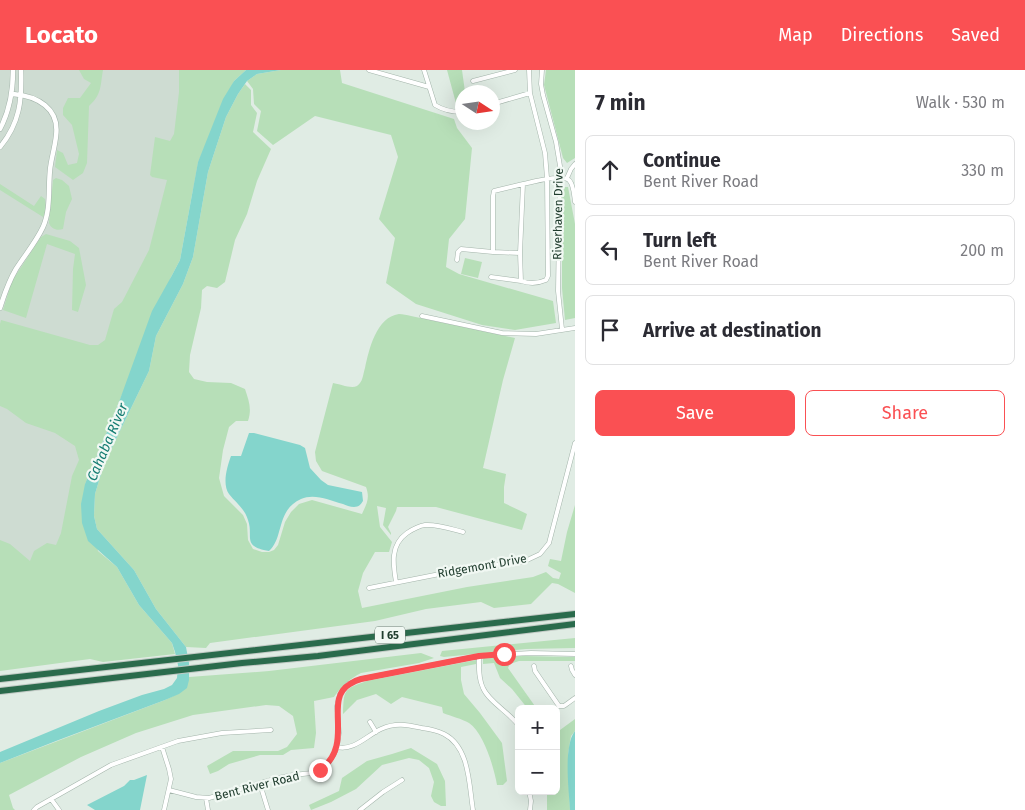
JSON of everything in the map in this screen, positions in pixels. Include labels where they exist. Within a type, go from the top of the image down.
[{"type":"highway","name":"I 65","points":[[0,679],[575,614]]},
{"type":"highway","name":"I 65","points":[[0,691],[318,656],[575,624]]},
{"type":"street","points":[[0,128],[8,110],[12,94],[13,70]]},
{"type":"street","points":[[0,147],[14,125],[19,109],[21,70]]},
{"type":"street","points":[[369,70],[429,87]]},
{"type":"street","points":[[424,70],[435,105],[455,111]]},
{"type":"street","points":[[474,81],[514,70]]},
{"type":"street","points":[[491,277],[529,283],[541,282],[546,280],[548,276],[545,153],[530,93],[529,70]]},
{"type":"street","name":"Riverhaven Drive","points":[[542,70],[541,84],[543,95],[556,142],[560,166],[558,300],[562,329]]},
{"type":"street","points":[[500,102],[530,93]]},
{"type":"street","points":[[0,308],[10,280],[39,234],[46,219],[50,170],[56,137],[55,120],[47,107],[36,99],[12,94]]},
{"type":"street","points":[[567,178],[575,164]]},
{"type":"street","points":[[493,252],[494,191],[547,178],[567,178]]},
{"type":"street","points":[[567,178],[574,192],[575,202]]},
{"type":"street","points":[[521,281],[522,184]]},
{"type":"street","points":[[457,260],[458,252],[461,249],[520,253]]},
{"type":"street","points":[[422,316],[502,333],[536,334],[575,328]]},
{"type":"street","name":"Ridgemont Drive","points":[[369,588],[470,568],[523,562],[540,554],[548,543],[575,443]]},
{"type":"street","points":[[396,582],[393,556],[395,545],[403,535],[414,527],[424,525],[440,526],[463,532]]},
{"type":"street","points":[[473,810],[465,758],[450,738],[436,731],[402,724],[392,725],[351,747],[337,747],[338,702],[340,694],[348,684],[361,679],[479,656],[531,653],[575,654]]},
{"type":"street","points":[[479,656],[480,682],[484,691],[515,721]]},
{"type":"street","points":[[534,666],[535,671],[558,705],[562,707],[575,698]]},
{"type":"street","points":[[572,666],[575,675]]},
{"type":"street","points":[[370,722],[376,732]]},
{"type":"street","points":[[34,810],[111,765],[162,747],[183,740],[222,733],[271,730]]},
{"type":"street","points":[[162,747],[170,772],[169,790],[164,810]]},
{"type":"street","name":"Bent River Road","points":[[169,790],[206,798],[293,775],[312,773],[320,770],[328,762],[337,747]]},
{"type":"street","points":[[360,810],[402,780]]},
{"type":"street","points":[[260,784],[268,810]]},
{"type":"street","points":[[530,795],[530,810]]},
{"type":"street","points":[[206,798],[208,810]]},
{"type":"street","points":[[51,799],[59,810]]},
{"type":"shaded area","points":[[0,70],[235,70],[64,557],[0,627]]},
{"type":"green space","points":[[79,70],[103,70],[98,94],[89,106],[87,163],[83,173],[73,180],[55,167],[57,150],[63,153],[68,165],[77,163],[79,154],[72,125],[63,115],[63,108],[68,98],[80,98],[91,83],[84,79]]},
{"type":"green space","points":[[179,70],[246,70],[234,81],[198,162],[180,260],[171,277],[85,484],[98,551],[117,567],[139,605],[172,643],[175,654],[103,662],[90,659],[0,671],[0,540],[10,544],[30,561],[34,551],[47,543],[56,545],[61,533],[72,476],[79,460],[75,446],[55,433],[26,423],[0,406],[1,320],[90,345],[98,345],[105,340],[114,309],[122,302],[149,250],[167,180],[150,175],[155,137],[170,141],[174,134],[179,92]]},
{"type":"green space","points":[[281,70],[340,70],[342,83],[454,119],[455,130],[458,130],[472,148],[465,219],[449,239],[446,267],[459,274],[553,301],[556,323],[515,330],[482,325],[416,304],[386,283],[395,238],[379,219],[398,157],[391,135],[315,116],[273,145],[257,131],[261,111],[254,104],[253,89],[247,81],[257,74]]},
{"type":"green space","points":[[447,70],[462,70],[464,85],[455,85],[455,100]]},
{"type":"green space","points":[[546,70],[575,70],[575,158],[567,163],[563,158],[544,85]]},
{"type":"green space","points":[[245,84],[251,90],[251,105],[257,113],[253,132],[271,149],[257,181],[247,214],[235,240],[225,282],[217,288],[207,286],[202,290],[201,308],[190,355],[189,372],[194,379],[207,382],[231,383],[245,389],[250,409],[248,421],[236,421],[229,427],[219,478],[224,496],[243,515],[247,524],[248,540],[253,549],[262,552],[274,550],[278,545],[285,522],[299,504],[312,500],[362,514],[368,494],[366,487],[322,471],[316,461],[315,452],[333,383],[352,387],[357,386],[362,378],[371,344],[379,328],[391,316],[404,314],[515,338],[503,380],[483,468],[506,474],[504,503],[527,514],[522,530],[436,507],[397,507],[388,527],[391,535],[383,525],[386,508],[377,506],[380,527],[392,542],[389,552],[375,552],[363,573],[358,591],[362,608],[467,587],[533,577],[546,572],[553,578],[559,579],[561,573],[548,566],[550,559],[561,561],[575,505],[575,593],[552,583],[531,604],[494,608],[481,602],[426,609],[375,621],[210,643],[206,648],[186,647],[156,609],[134,570],[97,529],[94,516],[95,494],[104,464],[149,371],[156,336],[183,284],[193,257],[208,172],[226,117]]},
{"type":"green space","points":[[56,178],[69,186],[72,199],[66,212],[63,229],[59,230],[54,229],[49,223],[53,180]]},
{"type":"green space","points":[[0,184],[34,206],[41,196],[45,199],[46,211],[43,217],[0,190]]},
{"type":"green space","points":[[562,187],[568,187],[575,224],[575,318],[565,320],[562,288]]},
{"type":"green space","points":[[46,234],[70,241],[79,248],[86,285],[78,312],[72,310],[75,254],[47,244],[26,318],[3,310],[12,281],[41,237]]},
{"type":"green space","points":[[465,258],[482,262],[478,278],[461,274]]},
{"type":"green space","points":[[575,638],[575,648],[526,649],[440,656],[442,651]]},
{"type":"green space","points":[[421,653],[434,658],[419,663],[361,673],[352,678],[334,697],[314,701],[316,733],[314,748],[291,750],[283,755],[260,755],[229,764],[210,774],[207,766],[233,751],[278,751],[287,747],[297,734],[293,716],[279,706],[266,705],[193,715],[136,733],[81,757],[9,795],[15,810],[0,810],[0,763],[165,700],[183,689],[189,677],[269,671]]},
{"type":"green space","points":[[523,656],[575,657],[575,661],[519,661],[510,664],[508,668],[534,705],[525,705],[500,678],[494,663],[483,664],[483,658]]},
{"type":"green space","points":[[476,660],[476,664],[461,667],[464,694],[502,743],[507,781],[503,785],[497,785],[484,743],[474,728],[469,723],[443,713],[442,707],[402,697],[391,704],[376,694],[357,700],[343,714],[346,692],[353,686],[367,681]]},
{"type":"green space","points":[[575,719],[575,731],[571,736],[568,754],[570,810],[547,810],[547,795],[560,795],[560,730]]},
{"type":"green space","points":[[411,748],[437,764],[445,781],[446,806],[441,806],[434,802],[431,796],[434,782],[429,768],[419,760],[409,758],[382,765],[356,789],[311,810],[309,805],[339,791],[342,778],[367,761]]},
{"type":"water","name":"Cahaba River","points":[[246,70],[281,70],[257,74],[247,81],[226,117],[208,172],[193,257],[183,284],[156,336],[149,371],[104,464],[95,494],[94,516],[97,529],[134,570],[156,609],[186,647],[189,663],[187,688],[165,700],[0,763],[0,752],[99,711],[164,689],[172,685],[177,678],[178,665],[172,643],[139,605],[117,567],[88,541],[82,523],[81,504],[85,484],[115,413],[152,311],[180,260],[198,162],[223,99],[234,81]]},
{"type":"water","points":[[249,433],[300,445],[305,448],[310,468],[321,480],[328,485],[362,492],[363,501],[359,506],[354,507],[316,497],[301,499],[288,510],[274,545],[269,551],[260,549],[250,540],[247,516],[229,494],[226,485],[227,470],[231,456],[241,456]]},
{"type":"water","points":[[575,731],[575,810],[570,810],[568,758],[571,738]]},
{"type":"water","points":[[147,775],[140,810],[95,810],[87,805],[124,786],[130,780]]},
{"type":"route","points":[[320,770],[332,758],[337,747],[338,702],[340,694],[348,684],[361,679],[479,656],[504,654]]}]
